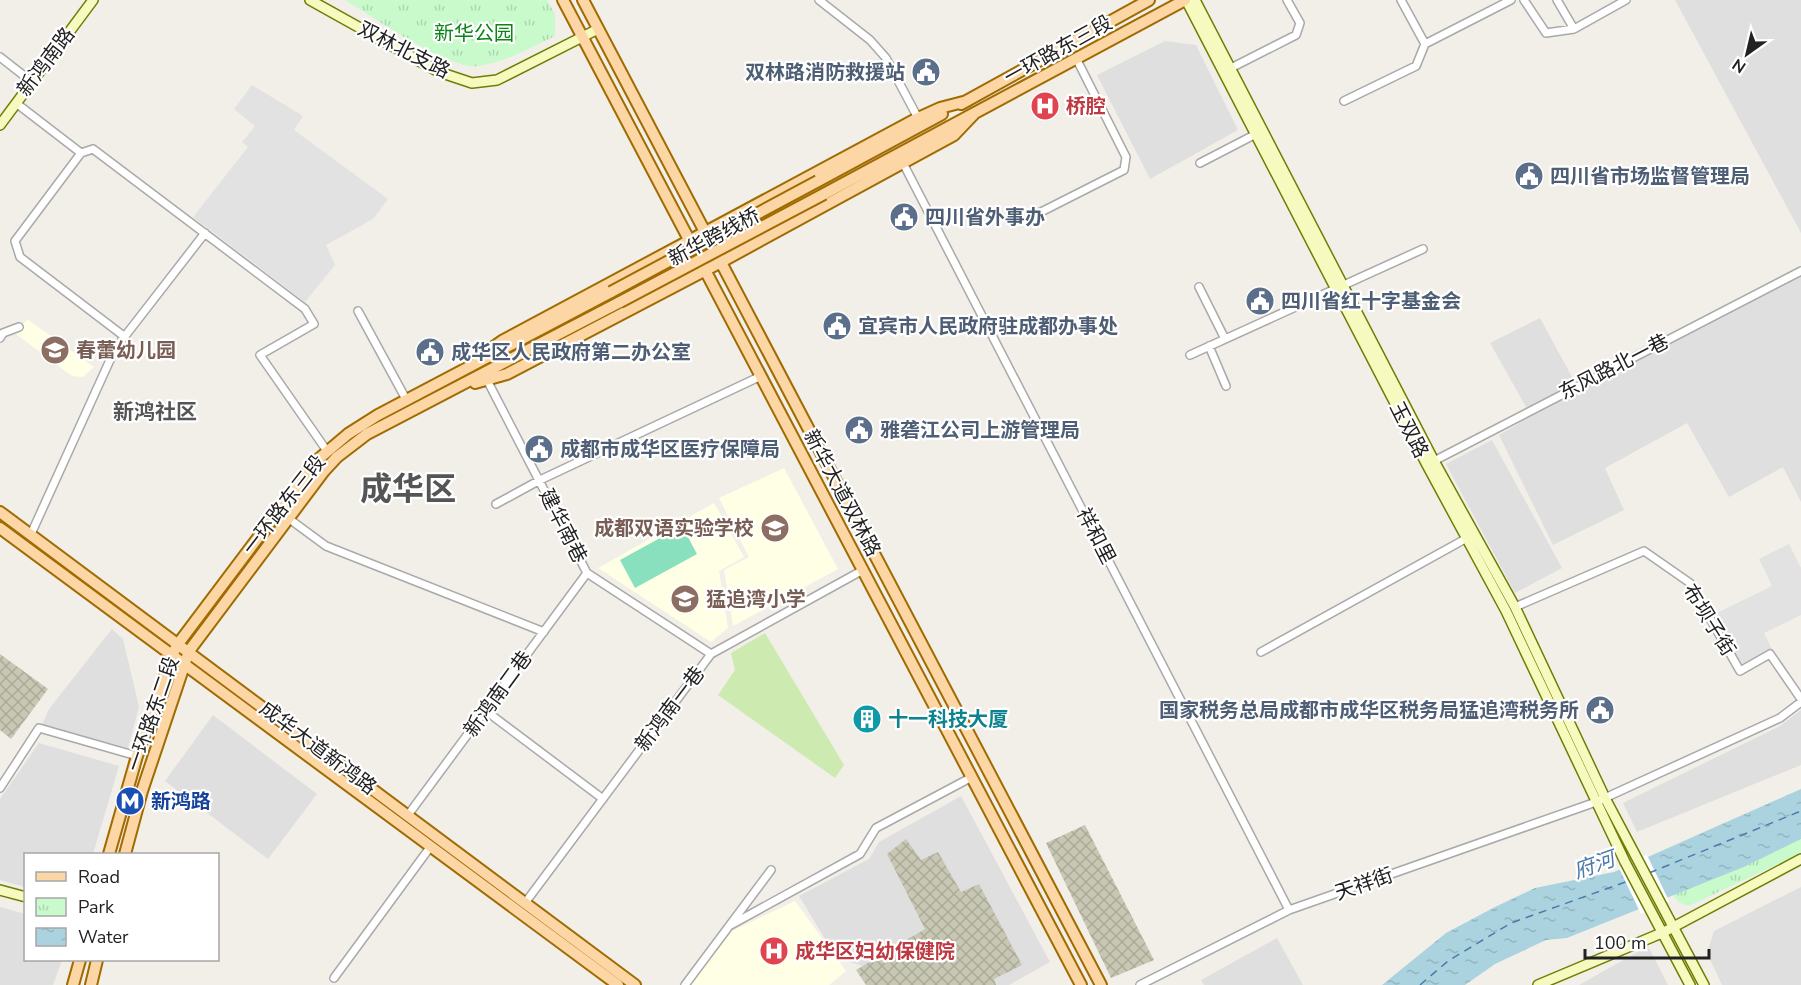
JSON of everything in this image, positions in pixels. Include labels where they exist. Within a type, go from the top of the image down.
[{"type":"main road","name":"新鸿南路","points":[[0,124],[93,0]]},
{"type":"main road","name":"双林北支路","points":[[310,0],[439,72],[472,83],[497,80],[598,28]]},
{"type":"main road","name":"新华大道双林路","points":[[563,0],[1081,985]]},
{"type":"main road","name":"新华大道双林路","points":[[583,0],[1101,985]]},
{"type":"main road","name":"一环路东三段","points":[[967,101],[1149,0]]},
{"type":"main road","name":"一环路东三段","points":[[824,194],[1186,0]]},
{"type":"main road","name":"玉双路","points":[[1186,0],[1340,288]]},
{"type":"main road","name":"玉双路","points":[[1195,0],[1600,800],[1636,855],[1654,905]]},
{"type":"main road","points":[[450,385],[502,341],[918,118],[940,108],[967,101]]},
{"type":"main road","name":"新华跨线桥","points":[[450,385],[611,292],[967,101]]},
{"type":"main road","points":[[450,385],[487,380],[518,369],[954,135],[974,114]]},
{"type":"main road","name":"新华跨线桥","points":[[450,385],[620,302],[824,194]]},
{"type":"main road","name":"一环路东三段","points":[[178,644],[296,485],[327,451],[361,425],[407,401],[450,385]]},
{"type":"main road","name":"一环路东三段","points":[[189,651],[324,471],[355,442],[450,385]]},
{"type":"main road","name":"玉双路","points":[[1431,463],[1515,607],[1625,862],[1654,905]]},
{"type":"main road","name":"成华大道新鸿路","points":[[0,512],[635,985]]},
{"type":"main road","name":"成华大道新鸿路","points":[[0,528],[618,985]]},
{"type":"main road","name":"一环路东二段","points":[[110,853],[137,756],[172,654],[178,644]]},
{"type":"main road","name":"一环路东二段","points":[[126,853],[142,791],[183,663],[189,651]]},
{"type":"main road","points":[[1539,985],[1664,932],[1801,860]]},
{"type":"main road","points":[[0,890],[24,896]]},
{"type":"main road","points":[[1654,905],[1673,927],[1704,985]]},
{"type":"main road","points":[[1654,905],[1664,932],[1690,985]]},
{"type":"main road","points":[[73,985],[80,961]]},
{"type":"main road","points":[[91,985],[98,961]]},
{"type":"street","points":[[819,0],[870,40],[886,58],[918,118]]},
{"type":"street","points":[[1231,68],[1296,35],[1300,23],[1287,0]]},
{"type":"street","points":[[1401,0],[1425,44]]},
{"type":"street","points":[[1344,100],[1416,66],[1425,44],[1511,0]]},
{"type":"street","points":[[1524,0],[1546,33],[1574,29],[1626,0]]},
{"type":"street","points":[[1557,0],[1574,29]]},
{"type":"street","points":[[0,57],[32,82]]},
{"type":"street","points":[[1039,213],[1124,170],[1126,157],[1076,58]]},
{"type":"street","points":[[16,103],[81,153]]},
{"type":"street","points":[[1200,163],[1256,134]]},
{"type":"street","points":[[125,337],[20,257],[15,241],[81,153],[93,149],[305,309],[314,324],[260,355],[327,451]]},
{"type":"street","name":"祥和里","points":[[903,163],[1290,910]]},
{"type":"street","points":[[31,534],[116,349],[205,232]]},
{"type":"street","points":[[1190,355],[1423,249]]},
{"type":"street","name":"东风路北一巷","points":[[1431,463],[1801,271]]},
{"type":"street","points":[[1199,287],[1225,339]]},
{"type":"street","points":[[358,311],[407,401]]},
{"type":"street","points":[[0,338],[3,333],[18,327]]},
{"type":"street","points":[[1209,346],[1226,386]]},
{"type":"street","points":[[496,504],[540,480],[761,376]]},
{"type":"street","name":"建华南巷","points":[[487,380],[588,573],[711,654]]},
{"type":"street","points":[[288,518],[326,546],[544,632]]},
{"type":"street","points":[[1261,652],[1467,538]]},
{"type":"street","name":"布坝子街","points":[[1515,607],[1644,551],[1690,583],[1740,671],[1770,654],[1801,701]]},
{"type":"street","name":"新鸿南一巷","points":[[525,903],[711,654],[863,570]]},
{"type":"street","name":"新鸿南二巷","points":[[408,815],[588,573]]},
{"type":"street","name":"天祥街","points":[[1140,985],[1290,910],[1600,800],[1780,718],[1801,701]]},
{"type":"street","points":[[486,711],[603,799]]},
{"type":"street","points":[[0,789],[39,728],[137,756]]},
{"type":"street","points":[[729,926],[860,854],[876,828],[972,777]]},
{"type":"street","points":[[334,978],[431,846]]},
{"type":"street","points":[[685,985],[771,870]]},
{"type":"shaded area","points":[[1675,0],[1801,0],[1801,233]]},
{"type":"shaded area","points":[[1165,41],[1196,45],[1238,130],[1150,179],[1097,75]]},
{"type":"shaded area","points":[[252,85],[303,116],[294,130],[388,199],[373,219],[326,245],[335,265],[305,302],[193,217],[248,147],[242,142],[255,126],[234,109]]},
{"type":"shaded area","points":[[1801,276],[1801,502],[1783,467],[1729,497],[1687,423],[1605,468],[1624,510],[1553,545],[1499,435],[1531,416],[1490,343],[1540,318],[1579,390]]},
{"type":"shaded area","name":"春蕾幼儿园","points":[[27,319],[94,367],[83,377],[72,376],[16,334]]},
{"type":"shaded area","points":[[1492,440],[1562,568],[1515,593],[1446,464]]},
{"type":"shaded area","name":"成都双语实验学校","points":[[784,468],[838,569],[733,626],[724,570],[749,557],[719,498]]},
{"type":"shaded area","name":"猛追湾小学","points":[[714,503],[744,557],[719,571],[728,628],[711,642],[598,568]]},
{"type":"shaded area","points":[[1789,544],[1801,568],[1801,615],[1764,633],[1772,649],[1740,665],[1715,614],[1772,586],[1759,559]]},
{"type":"shaded area","points":[[112,629],[123,639],[139,707],[128,748],[42,725],[49,709]]},
{"type":"shaded area","points":[[0,654],[48,689],[11,739],[0,730]]},
{"type":"shaded area","points":[[1801,710],[1801,765],[1637,832],[1623,803],[1780,726]]},
{"type":"shaded area","points":[[213,715],[317,794],[268,859],[165,781]]},
{"type":"shaded area","points":[[39,743],[119,766],[93,853],[24,853],[24,887],[0,880],[0,799]]},
{"type":"shaded area","points":[[961,796],[1050,962],[1009,985],[896,985],[882,973],[836,957],[799,896],[869,859],[879,842]]},
{"type":"shaded area","points":[[1085,825],[1154,960],[1111,978],[1046,843]]},
{"type":"shaded area","points":[[906,839],[921,860],[938,852],[961,892],[979,884],[1022,965],[994,979],[996,985],[866,985],[856,970],[925,929],[887,854]]},
{"type":"shaded area","points":[[1801,887],[1801,985],[1722,985],[1707,953],[1714,931]]},
{"type":"shaded area","name":"成华区妇幼保健院","points":[[795,901],[846,971],[829,985],[691,985],[732,931]]},
{"type":"shaded area","points":[[0,907],[24,914],[24,961],[62,961],[53,985],[0,985]]},
{"type":"shaded area","points":[[1277,938],[1303,985],[1204,985],[1201,980]]},
{"type":"shaded area","points":[[1648,946],[1668,985],[1579,985]]},
{"type":"green space","name":"新华公园","points":[[345,0],[547,0],[555,14],[555,36],[497,62],[477,66],[464,65],[430,51]]},
{"type":"green space","points":[[682,526],[697,554],[635,588],[620,560]]},
{"type":"green space","points":[[765,633],[844,765],[835,778],[718,695],[735,670],[731,653]]},
{"type":"green space","points":[[1801,839],[1801,853],[1689,906],[1678,902],[1673,894]]},
{"type":"water","points":[[1801,789],[1801,839],[1746,866],[1567,938],[1546,940],[1495,964],[1465,985],[1382,985],[1446,933],[1535,888],[1614,872]]},
{"type":"pier","points":[[1647,855],[1669,901],[1641,914],[1619,868]]},
{"type":"ferry route","points":[[1649,873],[1801,811]]},
{"type":"ferry route","points":[[1420,985],[1448,961],[1511,923],[1631,880]]},
{"type":"place","name":"双林路消防救援站","points":[[926,72]]},
{"type":"place","name":"桥腔","points":[[1045,106]]},
{"type":"place","name":"四川省市场监督管理局","points":[[1529,176]]},
{"type":"place","name":"四川省外事办","points":[[904,217]]},
{"type":"place","name":"四川省红十字基金会","points":[[1260,301]]},
{"type":"place","name":"宜宾市人民政府驻成都办事处","points":[[837,326]]},
{"type":"place","name":"春蕾幼儿园","points":[[55,350]]},
{"type":"place","name":"成华区人民政府第二办公室","points":[[430,352]]},
{"type":"place","name":"雅砻江公司上游管理局","points":[[859,430]]},
{"type":"place","name":"成都市成华区医疗保障局","points":[[539,449]]},
{"type":"place","name":"成都双语实验学校","points":[[775,528]]},
{"type":"place","name":"猛追湾小学","points":[[685,599]]},
{"type":"place","name":"国家税务总局成都市成华区税务局猛追湾税务所","points":[[1600,710]]},
{"type":"place","name":"十一科技大厦","points":[[867,719]]},
{"type":"place","name":"新鸿路","points":[[130,801]]},
{"type":"place","name":"成华区妇幼保健院","points":[[774,951]]},
{"type":"district","name":"新鸿社区","points":[[155,412]]},
{"type":"district","name":"成华区","points":[[408,489]]},
{"type":"water label","name":"府河","points":[[1594,865]]}]
